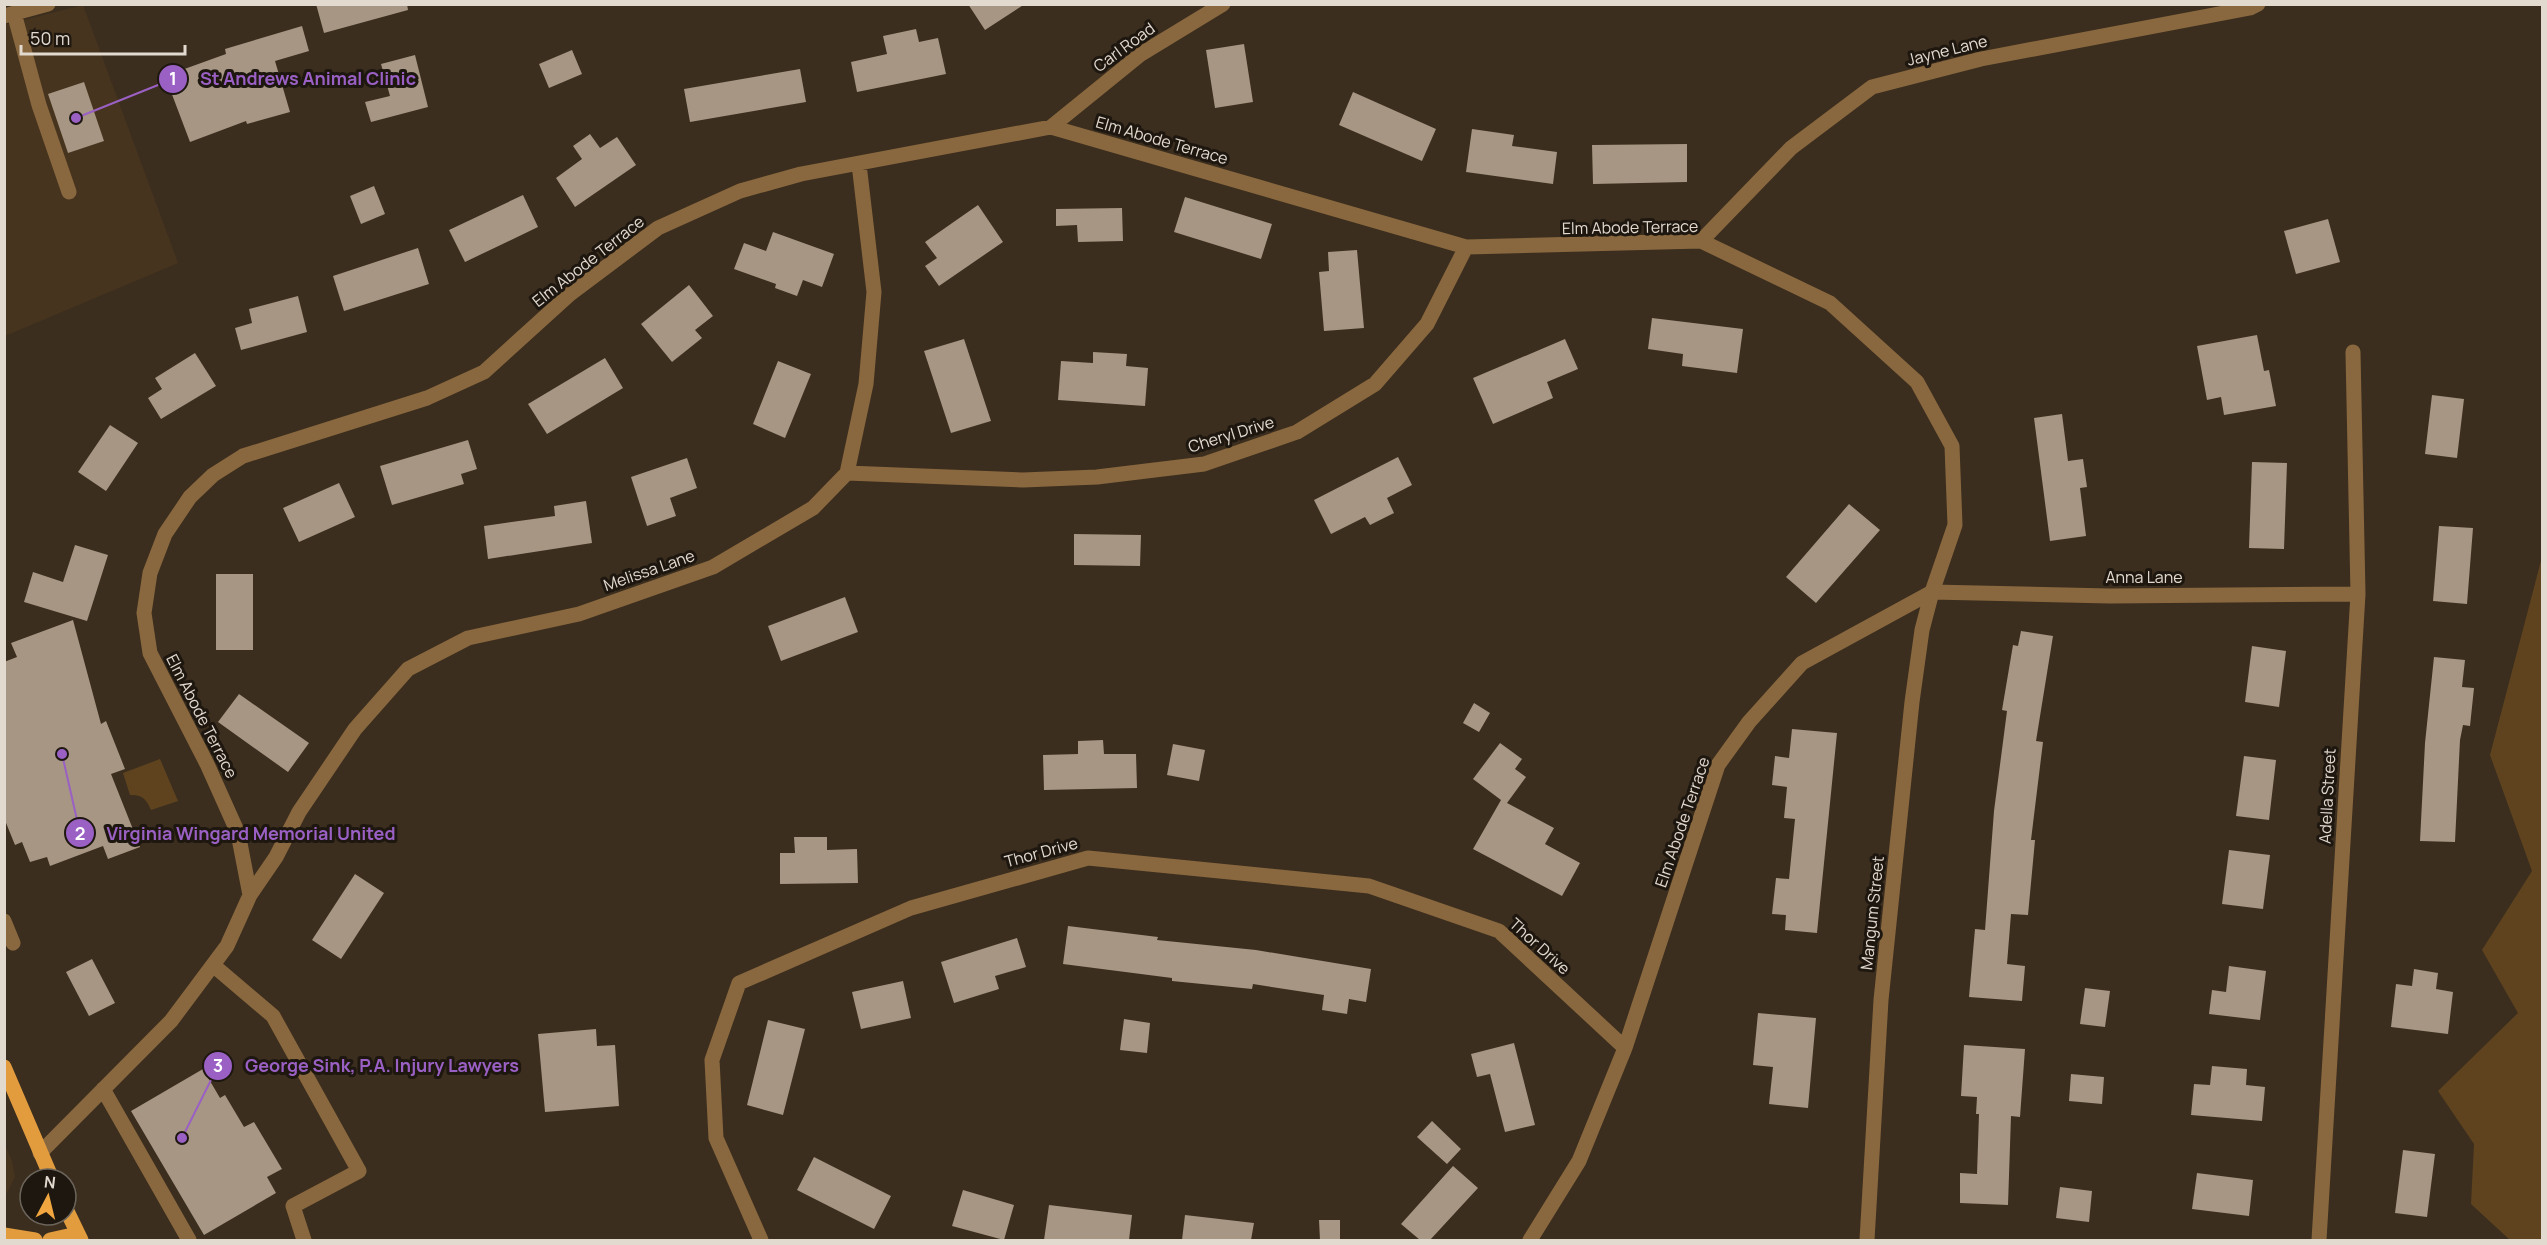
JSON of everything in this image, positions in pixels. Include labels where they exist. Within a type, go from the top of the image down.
[{"type":"main road","points":[[4,1067],[46,1167]]},
{"type":"main road","points":[[4,1234],[35,1240]]},
{"type":"main road","points":[[50,1240],[79,1237]]},
{"type":"street","points":[[48,4],[9,14],[69,192]]},
{"type":"street","name":"Carl Road","points":[[1051,127],[1141,54],[1223,4]]},
{"type":"street","name":"Jayne Lane","points":[[1701,241],[1791,148],[1872,87],[1981,59],[2250,8],[2258,4]]},
{"type":"street","name":"Elm Abode Terrace","points":[[250,895],[238,833],[207,764],[150,653],[144,613],[150,573],[165,534],[190,497],[213,475],[243,456],[427,398],[484,372],[570,294],[658,228],[741,191],[801,174],[1051,127],[1466,247],[1701,241],[1830,303],[1917,382],[1952,446],[1955,525],[1932,592],[1802,663],[1749,722],[1718,765],[1625,1048],[1579,1161],[1530,1240]]},
{"type":"street","points":[[847,473],[866,384],[874,292],[860,164]]},
{"type":"street","name":"Cheryl Drive","points":[[847,473],[1023,480],[1097,477],[1204,464],[1297,432],[1375,384],[1426,324],[1466,247]]},
{"type":"street","name":"Adella Street","points":[[2319,1240],[2358,594],[2353,352]]},
{"type":"street","name":"Melissa Lane","points":[[250,895],[276,857],[299,812],[355,729],[408,669],[468,638],[579,614],[713,567],[813,508],[847,473]]},
{"type":"street","name":"Anna Lane","points":[[1932,592],[2099,596],[2358,594]]},
{"type":"street","name":"Mangum Street","points":[[1867,1240],[1881,1000],[1914,692],[1922,630],[1932,592]]},
{"type":"street","name":"Thor Drive","points":[[761,1240],[716,1138],[712,1060],[739,983],[910,908],[1088,858],[1369,886],[1499,931],[1625,1048]]},
{"type":"street","points":[[40,1153],[171,1021],[226,946],[250,895]]},
{"type":"street","points":[[4,921],[13,943]]},
{"type":"street","points":[[213,965],[273,1016],[360,1171],[293,1206],[304,1240]]},
{"type":"street","points":[[103,1089],[189,1240]]},
{"type":"shaded area","points":[[83,5],[178,263],[5,336],[4,25]]},
{"type":"shaded area","points":[[2542,557],[2542,1240],[2510,1240],[2471,1204],[2474,1144],[2438,1091],[2518,1013],[2482,950],[2532,871],[2490,755]]},
{"type":"shaded area","points":[[160,759],[178,801],[151,810],[144,798],[130,795],[123,773]]},
{"type":"shaded area","points":[[4,1143],[12,1161],[15,1177],[5,1196]]},
{"type":"building","points":[[316,4],[407,4],[408,10],[324,33]]},
{"type":"building","points":[[968,4],[1025,4],[985,30]]},
{"type":"building","points":[[302,26],[309,51],[275,61],[290,112],[247,124],[246,121],[190,142],[165,76],[226,54],[225,49]]},
{"type":"building","points":[[916,29],[919,42],[938,38],[946,74],[857,92],[851,62],[887,54],[883,36]]},
{"type":"building","points":[[1244,44],[1253,102],[1215,108],[1206,50]]},
{"type":"building","points":[[572,50],[582,74],[549,88],[539,64]]},
{"type":"building","points":[[415,55],[428,107],[371,122],[365,102],[390,96],[381,64]]},
{"type":"building","points":[[800,69],[806,102],[690,122],[684,89]]},
{"type":"building","points":[[84,82],[104,141],[68,153],[48,94]]},
{"type":"building","points":[[1353,92],[1436,129],[1422,161],[1339,125]]},
{"type":"building","points":[[1472,129],[1514,135],[1512,146],[1557,152],[1553,184],[1466,172]]},
{"type":"building","points":[[590,134],[600,148],[617,137],[636,165],[575,207],[556,178],[582,159],[573,146]]},
{"type":"building","points":[[1687,144],[1687,182],[1593,184],[1592,145]]},
{"type":"building","points":[[374,186],[385,214],[361,224],[350,196]]},
{"type":"building","points":[[523,195],[538,227],[465,262],[449,230]]},
{"type":"building","points":[[1185,197],[1272,224],[1261,259],[1174,232]]},
{"type":"building","points":[[978,205],[1003,242],[939,286],[925,266],[937,258],[925,242]]},
{"type":"building","points":[[1122,208],[1123,241],[1078,242],[1077,225],[1056,226],[1056,209]]},
{"type":"building","points":[[2328,219],[2340,262],[2296,274],[2284,231]]},
{"type":"building","points":[[773,232],[834,254],[822,287],[803,280],[797,296],[775,288],[776,284],[734,269],[744,243],[766,251]]},
{"type":"building","points":[[418,248],[429,284],[344,311],[333,276]]},
{"type":"building","points":[[1357,250],[1364,328],[1324,331],[1319,272],[1329,271],[1328,252]]},
{"type":"building","points":[[689,285],[713,316],[695,330],[702,338],[672,362],[641,324]]},
{"type":"building","points":[[298,296],[307,332],[241,350],[235,328],[252,323],[249,309]]},
{"type":"building","points":[[1652,318],[1743,329],[1737,373],[1682,366],[1683,354],[1648,349]]},
{"type":"building","points":[[2257,335],[2264,371],[2269,370],[2276,406],[2224,415],[2221,397],[2207,400],[2197,346]]},
{"type":"building","points":[[964,339],[991,421],[951,433],[924,351]]},
{"type":"building","points":[[1565,339],[1578,369],[1547,382],[1553,398],[1493,424],[1473,378]]},
{"type":"building","points":[[1093,352],[1127,354],[1126,366],[1148,368],[1145,406],[1058,400],[1061,361],[1093,363]]},
{"type":"building","points":[[195,353],[216,386],[161,419],[148,398],[162,389],[155,378]]},
{"type":"building","points":[[605,358],[623,388],[547,434],[528,404]]},
{"type":"building","points":[[778,361],[811,374],[785,438],[753,424]]},
{"type":"building","points":[[2432,395],[2464,399],[2457,458],[2425,454]]},
{"type":"building","points":[[2062,414],[2068,461],[2083,459],[2087,487],[2080,488],[2086,536],[2050,541],[2034,418]]},
{"type":"building","points":[[110,425],[138,443],[106,491],[78,472]]},
{"type":"building","points":[[468,440],[477,469],[461,474],[464,484],[392,505],[380,466]]},
{"type":"building","points":[[1398,457],[1412,485],[1387,498],[1394,513],[1370,525],[1365,517],[1331,534],[1314,500]]},
{"type":"building","points":[[687,458],[697,488],[670,498],[676,516],[647,526],[631,477]]},
{"type":"building","points":[[2252,462],[2287,463],[2284,549],[2249,548]]},
{"type":"building","points":[[339,483],[355,517],[299,542],[283,508]]},
{"type":"building","points":[[586,501],[592,543],[488,559],[484,526],[555,516],[554,506]]},
{"type":"building","points":[[1849,504],[1880,530],[1816,603],[1786,577]]},
{"type":"building","points":[[2439,526],[2473,528],[2467,604],[2433,601]]},
{"type":"building","points":[[1074,534],[1141,535],[1140,566],[1074,565]]},
{"type":"building","points":[[75,545],[108,555],[87,621],[24,602],[33,572],[63,582]]},
{"type":"building","points":[[216,574],[253,574],[253,650],[216,650]]},
{"type":"building","points":[[845,597],[858,632],[781,661],[768,626]]},
{"type":"building","points":[[73,620],[101,724],[106,721],[125,769],[111,774],[140,847],[108,859],[103,846],[50,866],[47,857],[30,862],[22,842],[15,845],[4,818],[4,662],[17,657],[11,643]]},
{"type":"building","points":[[2021,631],[2053,636],[2036,741],[2043,742],[2031,840],[2035,840],[2028,915],[2011,914],[2007,964],[2025,966],[2022,1001],[1969,997],[1975,929],[1985,930],[1994,811],[2007,711],[2002,710],[2013,645],[2018,646]]},
{"type":"building","points":[[2252,646],[2286,651],[2279,707],[2245,702]]},
{"type":"building","points":[[2434,657],[2465,660],[2462,687],[2474,688],[2470,726],[2463,725],[2460,740],[2455,842],[2420,841],[2425,743]]},
{"type":"building","points":[[239,694],[309,743],[288,772],[218,722]]},
{"type":"building","points":[[1474,703],[1490,713],[1479,732],[1463,723]]},
{"type":"building","points":[[1792,729],[1837,733],[1817,933],[1785,930],[1786,915],[1772,914],[1776,878],[1789,879],[1795,819],[1784,818],[1787,787],[1772,785],[1775,756],[1789,758]]},
{"type":"building","points":[[1103,740],[1104,754],[1136,754],[1137,788],[1044,790],[1043,755],[1078,754],[1078,741]]},
{"type":"building","points":[[1500,743],[1522,759],[1515,769],[1526,777],[1507,803],[1554,828],[1545,844],[1580,863],[1562,896],[1473,849],[1501,800],[1473,779]]},
{"type":"building","points":[[1173,744],[1205,750],[1199,781],[1167,775]]},
{"type":"building","points":[[2244,756],[2276,760],[2269,820],[2236,816]]},
{"type":"building","points":[[794,837],[827,837],[827,850],[857,849],[858,883],[780,884],[780,853],[795,853]]},
{"type":"building","points":[[2229,850],[2270,855],[2263,909],[2222,904]]},
{"type":"building","points":[[355,874],[384,893],[341,959],[312,940]]},
{"type":"building","points":[[1068,926],[1158,937],[1157,940],[1256,950],[1371,969],[1366,1002],[1349,999],[1347,1014],[1322,1010],[1324,995],[1253,984],[1252,989],[1172,981],[1172,978],[1063,964]]},
{"type":"building","points":[[1017,938],[1026,967],[995,976],[999,989],[954,1003],[941,962]]},
{"type":"building","points":[[92,959],[115,1003],[89,1016],[66,972]]},
{"type":"building","points":[[2229,966],[2266,971],[2260,1020],[2209,1014],[2212,990],[2226,992]]},
{"type":"building","points":[[2414,969],[2438,973],[2436,989],[2453,992],[2448,1034],[2391,1027],[2396,984],[2412,986]]},
{"type":"building","points":[[903,981],[911,1018],[861,1029],[852,992]]},
{"type":"building","points":[[2085,988],[2110,991],[2105,1027],[2080,1024]]},
{"type":"building","points":[[1758,1013],[1816,1018],[1808,1108],[1769,1104],[1773,1067],[1753,1065]]},
{"type":"building","points":[[1124,1019],[1150,1023],[1147,1053],[1120,1050]]},
{"type":"building","points":[[768,1020],[805,1029],[783,1115],[747,1105]]},
{"type":"building","points":[[596,1029],[597,1046],[615,1045],[619,1106],[545,1112],[538,1034]]},
{"type":"building","points":[[1514,1043],[1535,1125],[1505,1132],[1490,1074],[1477,1077],[1471,1054]]},
{"type":"building","points":[[1964,1045],[2025,1049],[2020,1117],[2011,1116],[2008,1205],[1960,1203],[1960,1173],[1977,1174],[1979,1114],[1976,1114],[1977,1097],[1961,1096]]},
{"type":"building","points":[[2212,1066],[2247,1069],[2246,1085],[2265,1087],[2262,1121],[2191,1115],[2194,1084],[2210,1085]]},
{"type":"building","points":[[203,1069],[220,1098],[225,1095],[244,1127],[254,1122],[282,1169],[267,1177],[276,1193],[204,1235],[131,1111]]},
{"type":"building","points":[[2071,1074],[2104,1077],[2102,1104],[2069,1101]]},
{"type":"building","points":[[1432,1121],[1461,1149],[1447,1164],[1417,1137]]},
{"type":"building","points":[[2403,1150],[2435,1154],[2427,1217],[2395,1213]]},
{"type":"building","points":[[814,1157],[891,1196],[874,1229],[797,1190]]},
{"type":"building","points":[[1453,1166],[1478,1188],[1430,1240],[1420,1240],[1401,1224]]},
{"type":"building","points":[[2197,1173],[2253,1180],[2249,1216],[2192,1209]]},
{"type":"building","points":[[2060,1187],[2092,1191],[2089,1222],[2056,1218]]},
{"type":"building","points":[[963,1190],[1014,1205],[1004,1240],[952,1226]]},
{"type":"building","points":[[1049,1205],[1132,1215],[1129,1240],[1044,1240]]},
{"type":"building","points":[[1185,1215],[1254,1223],[1251,1240],[1182,1240]]},
{"type":"building","points":[[1319,1220],[1340,1220],[1340,1240],[1320,1240]]},
{"type":"place","name":"St Andrews Animal Clinic","points":[[76,118]]},
{"type":"place","name":"Virginia Wingard Memorial United","points":[[62,754]]},
{"type":"place","name":"George Sink, P.A. Injury Lawyers","points":[[182,1138]]}]
